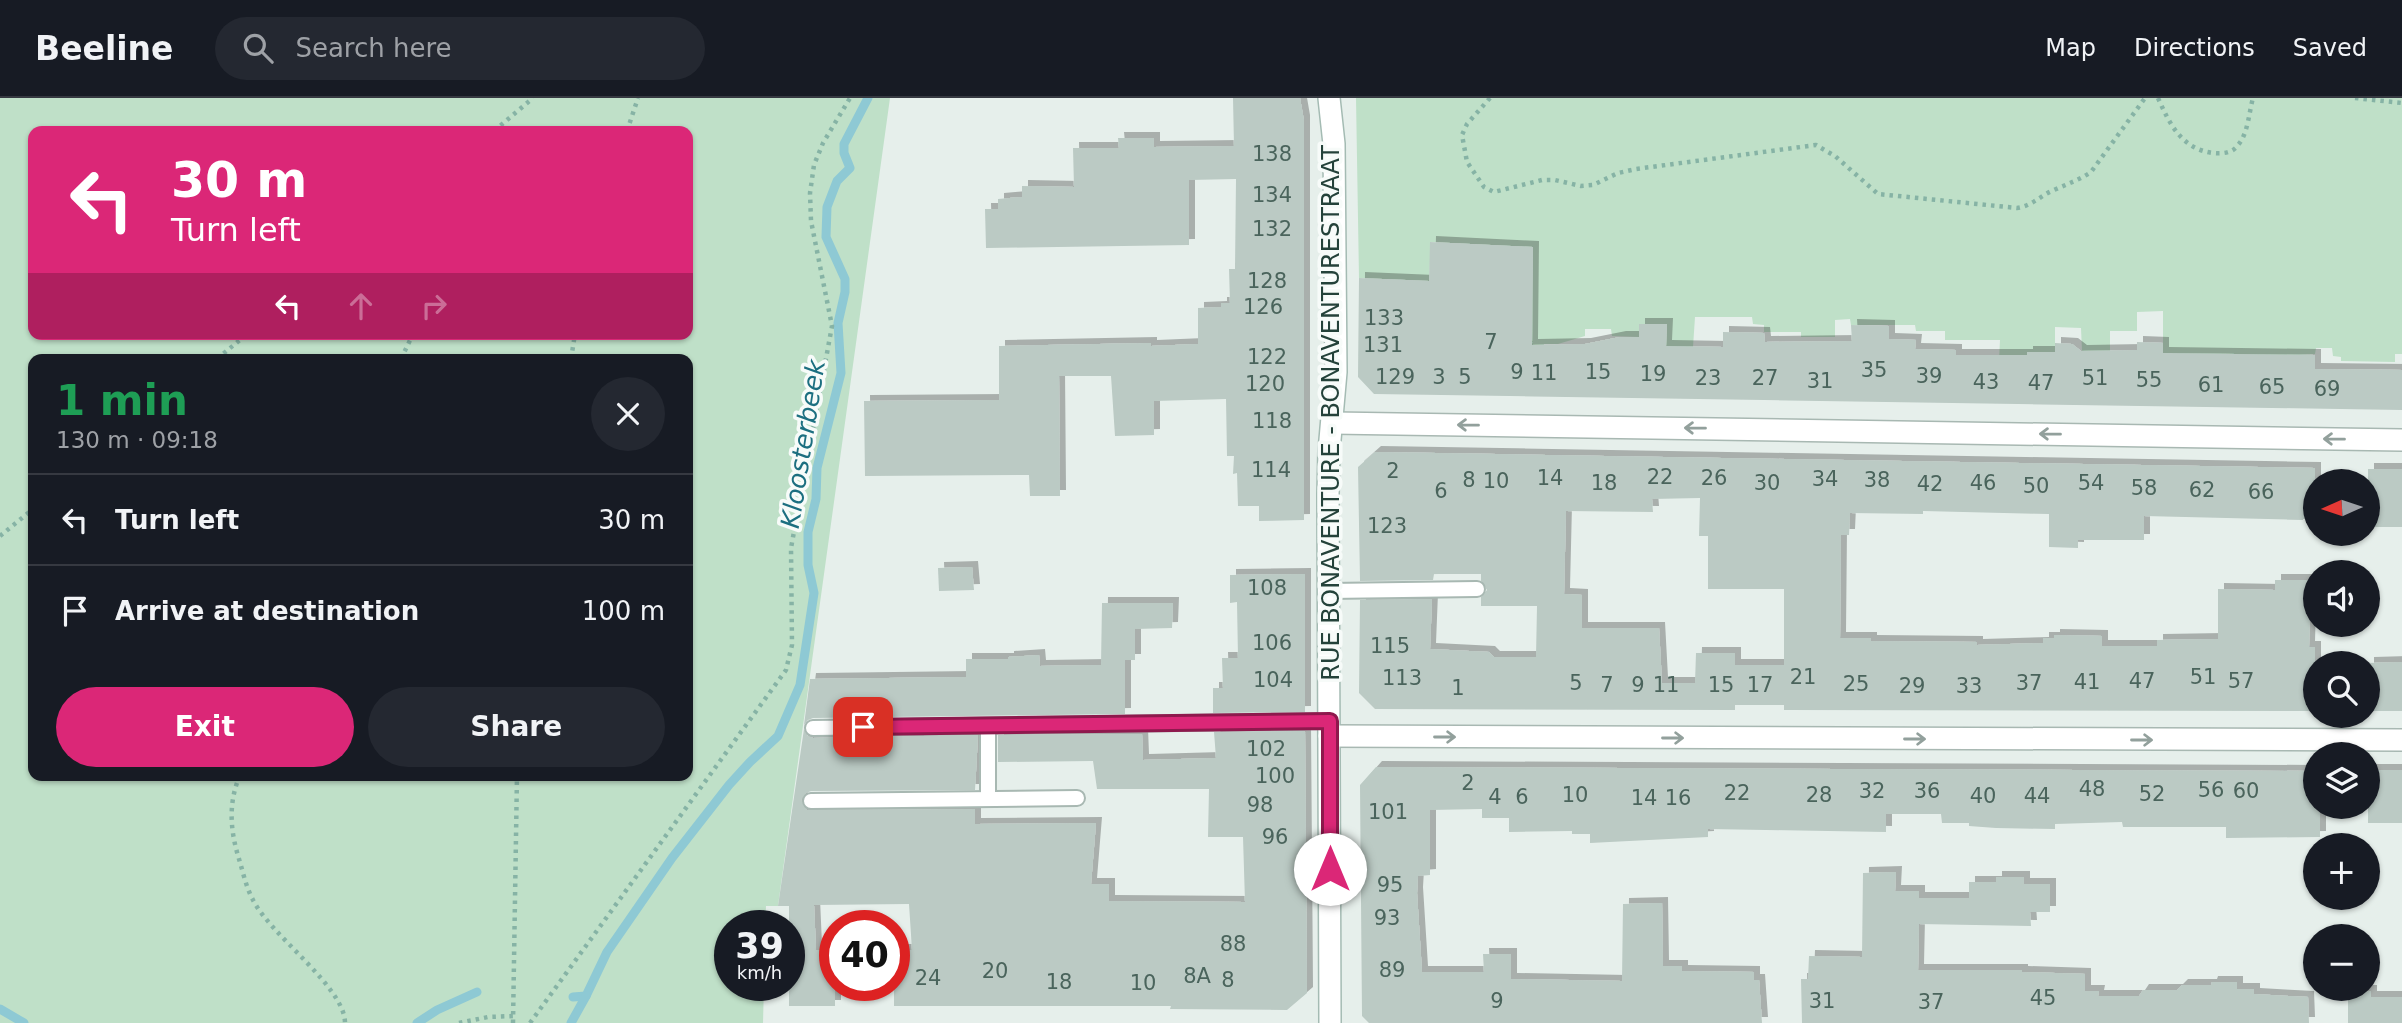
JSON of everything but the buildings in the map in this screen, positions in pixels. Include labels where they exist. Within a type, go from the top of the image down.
[{"type":"street","name":"RUE BONAVENTURE - BONAVENTURESTRAAT","points":[[1329,98],[1335,178],[1336,372],[1328,479],[1330,1023]]},
{"type":"street","points":[[1333,423],[2402,440]]},
{"type":"street","points":[[1330,728],[2402,740]]},
{"type":"lane","points":[[1329,591],[1477,589]]},
{"type":"lane","points":[[988,726],[988,799]]},
{"type":"lane","points":[[813,728],[1330,728]]},
{"type":"lane","points":[[811,801],[1077,799]]},
{"type":"path","points":[[500,126],[533,98]]},
{"type":"path","points":[[629,126],[638,98]]},
{"type":"path","points":[[530,1023],[786,670],[792,645],[791,548],[832,326],[811,221],[810,193],[814,165],[823,143],[850,98]]},
{"type":"path","points":[[1490,98],[1467,124],[1462,135],[1467,162],[1484,187],[1494,192],[1542,180],[1555,180],[1581,187],[1636,169],[1816,145],[1835,156],[1878,194],[2017,208],[2091,172],[2145,98]]},
{"type":"path","points":[[2158,98],[2169,122],[2185,143],[2195,149],[2219,154],[2239,145],[2253,98]]},
{"type":"path","points":[[2355,98],[2402,103]]},
{"type":"path","points":[[223,354],[240,340]]},
{"type":"path","points":[[0,536],[28,513]]},
{"type":"path","points":[[237,781],[233,791],[232,839],[253,900],[271,926],[341,1004],[345,1023]]},
{"type":"path","points":[[513,1023],[517,781]]},
{"type":"path","points":[[459,1023],[488,1017],[514,1016]]},
{"type":"green space","points":[[0,98],[890,98],[778,906],[766,906],[766,910],[714,910],[714,1001],[764,1001],[763,1023],[0,1023]]},
{"type":"green space","points":[[1356,98],[2402,98],[2402,354],[2395,354],[2395,362],[2341,361],[2341,357],[2333,356],[2332,348],[2316,348],[2315,354],[2298,355],[2298,365],[2163,353],[2163,311],[2137,312],[2137,331],[2110,331],[2110,351],[2082,351],[2081,328],[2055,327],[2055,352],[2028,352],[2027,361],[1999,360],[2000,340],[1945,340],[1945,331],[1916,331],[1915,325],[1851,325],[1850,319],[1835,320],[1835,337],[1801,337],[1801,332],[1764,332],[1764,325],[1753,324],[1752,317],[1695,317],[1693,347],[1666,350],[1667,324],[1640,324],[1639,337],[1612,336],[1611,329],[1585,329],[1585,336],[1558,344],[1544,344],[1543,349],[1531,349],[1533,247],[1431,242],[1429,281],[1359,278]]},
{"type":"waterway","name":"Kloosterbeek","points":[[573,997],[586,996],[607,952],[672,858],[729,785],[778,736],[800,685],[814,593],[808,565],[808,532],[816,499],[817,468],[841,373],[838,323],[845,279],[826,237],[827,207],[837,181],[850,168],[844,153],[844,144],[868,98]]},
{"type":"waterway","name":"Kloosterbeek","points":[[417,1023],[437,1010],[477,992]]},
{"type":"waterway","name":"Kloosterbeek","points":[[571,1023],[586,996]]},
{"type":"waterway","name":"Kloosterbeek","points":[[0,1009],[24,1023]]},
{"type":"route","points":[[863,727],[1330,721],[1330,869]]}]
